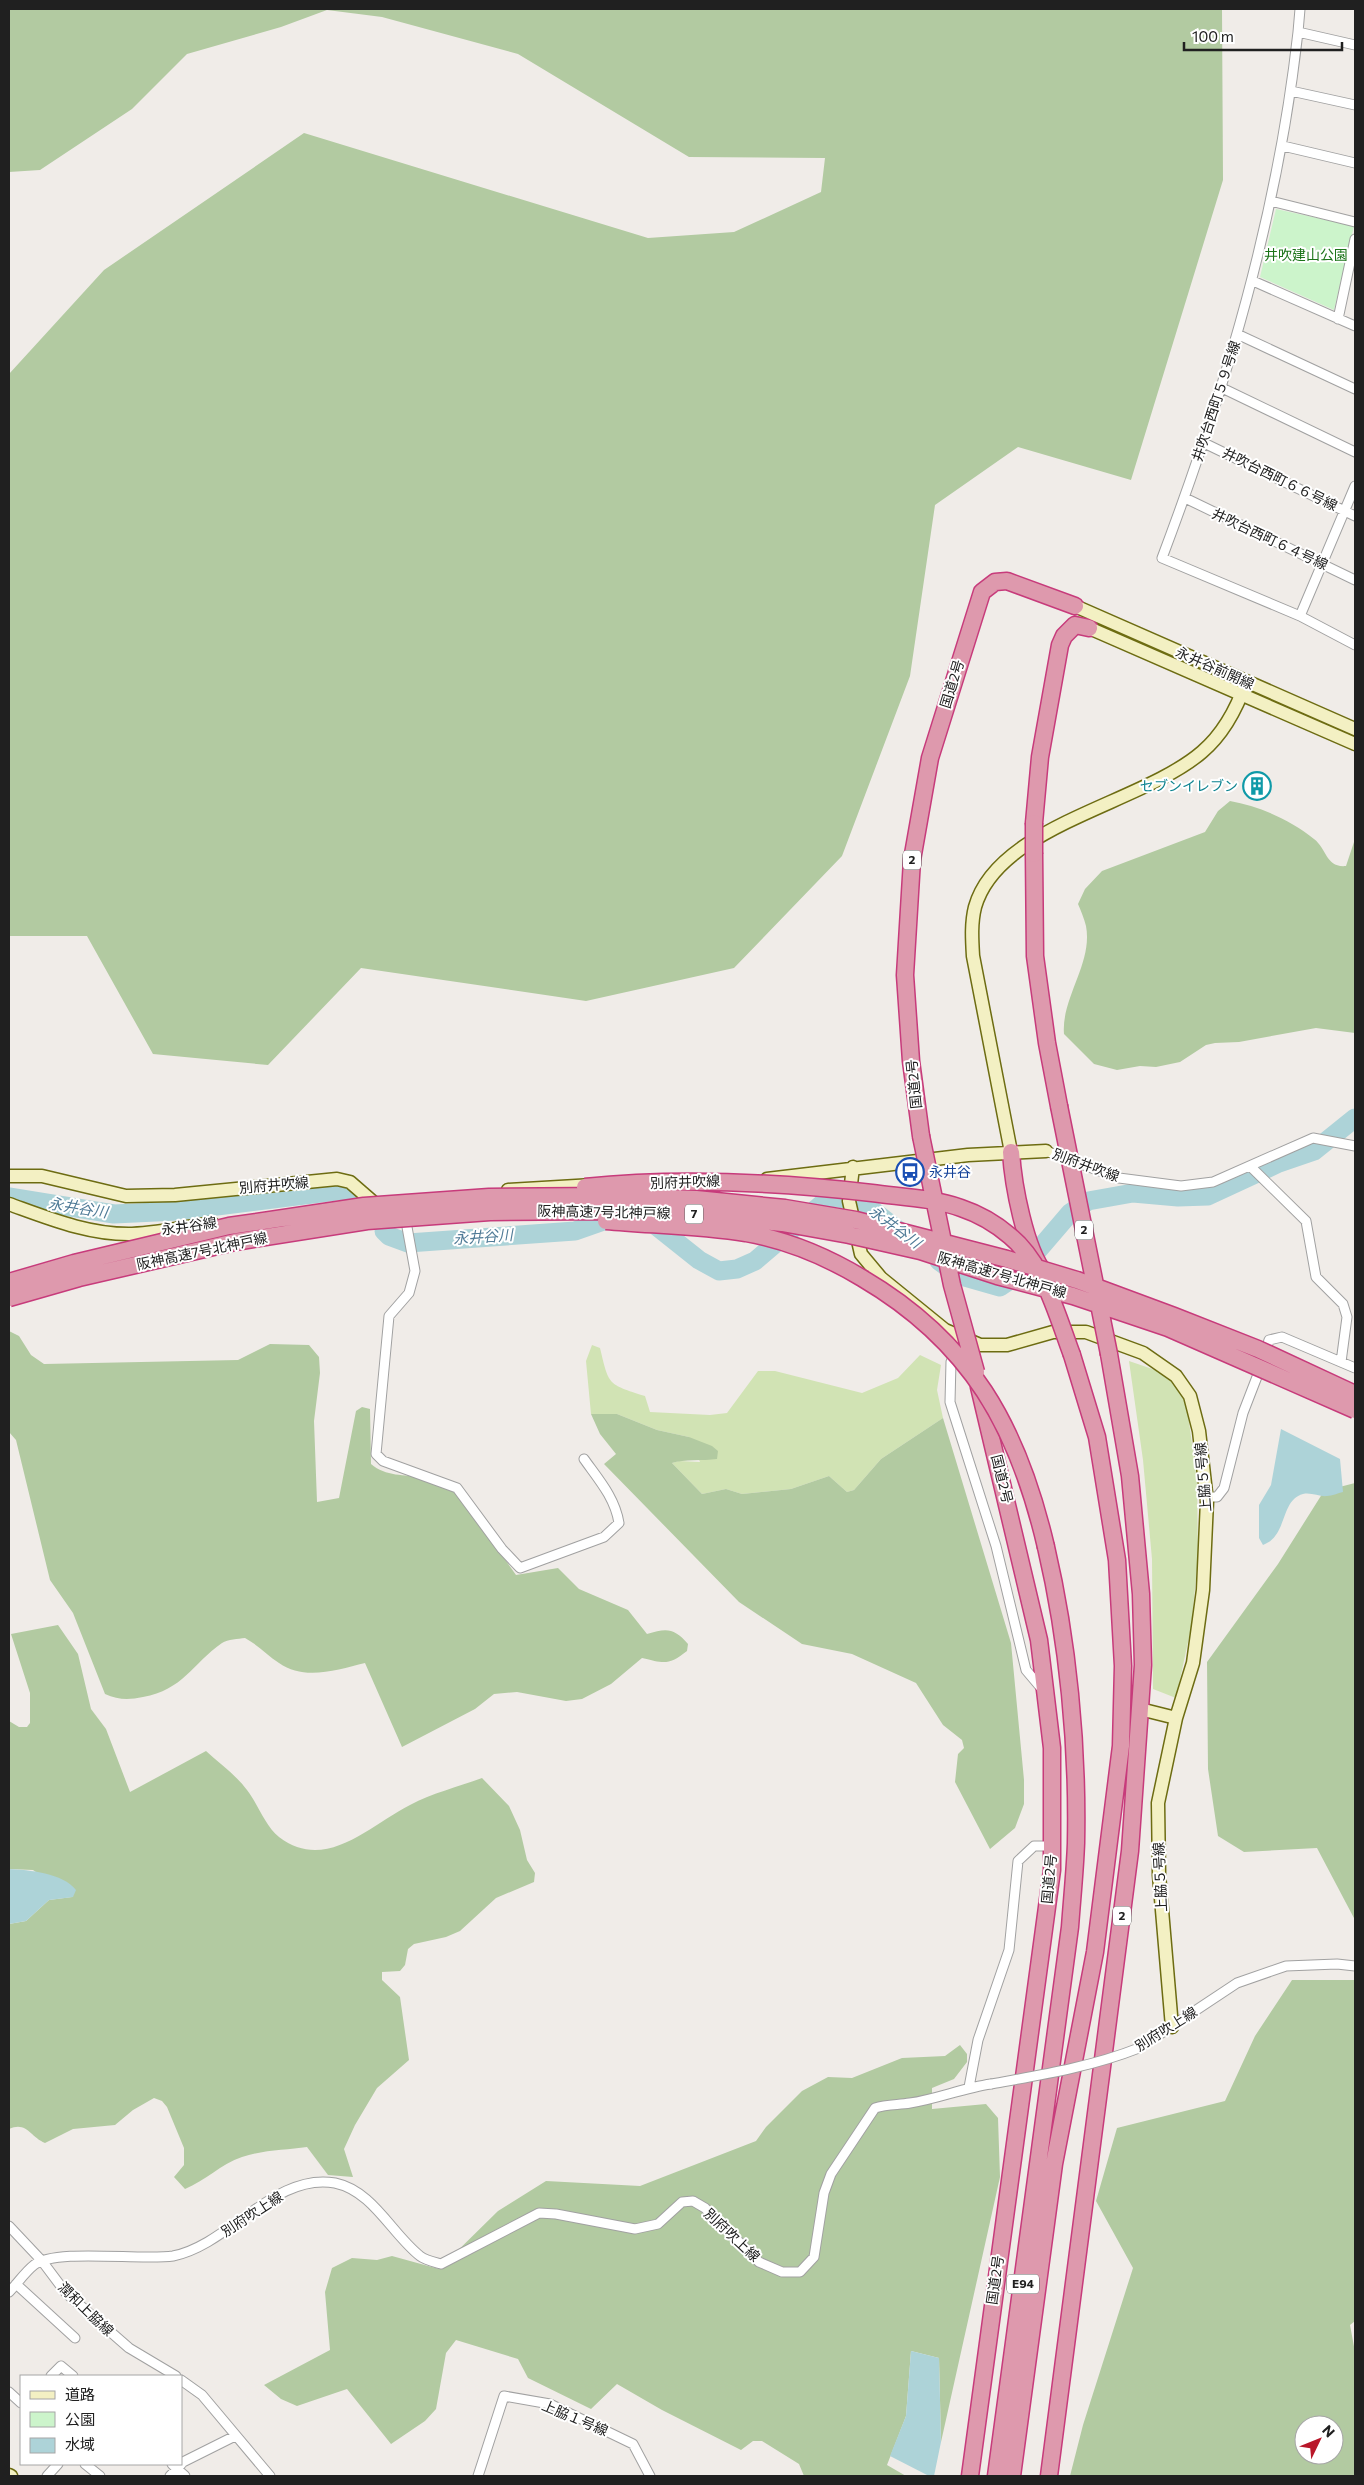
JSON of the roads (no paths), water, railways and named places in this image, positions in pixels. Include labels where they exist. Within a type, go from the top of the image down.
[{"type":"highway","name":"国道2号","points":[[970,2476],[1052,1870],[1052,1748],[1039,1640],[976,1372],[952,1285],[920,1136],[911,1061],[905,976],[912,860],[930,758],[982,592],[995,582],[1006,580],[1075,606]]},
{"type":"highway","name":"2","points":[[1050,2476],[1130,1851],[1143,1665],[1142,1594],[1130,1476],[1109,1354],[1047,1043],[1035,956],[1034,823],[1040,756],[1060,646],[1064,636],[1065,616],[1062,605],[1055,599]]},
{"type":"highway","points":[[1064,636],[1075,625],[1088,628]]},
{"type":"highway","points":[[1011,1152],[1019,1170],[1037,1248],[1043,1261],[1059,1278],[1198,1328],[1355,1392]]},
{"type":"highway","points":[[1011,1152],[1012,1170],[1031,1250],[1046,1276],[1056,1284],[1196,1334],[1259,1361],[1303,1382],[1355,1415]]},
{"type":"highway","name":"E94","points":[[489,1204],[607,1184],[700,1182],[818,1187],[932,1201],[960,1207],[987,1219],[1003,1231],[1027,1256],[1046,1289],[1072,1355],[1097,1437],[1117,1560],[1123,1666],[1121,1746],[1095,1952],[1054,2164],[1012,2476]]},
{"type":"highway","name":"阪神高速7号北神戸線","points":[[9,1282],[74,1263],[229,1226],[364,1206],[489,1204],[609,1196],[696,1199],[785,1208],[856,1220],[1007,1259],[1077,1280],[1258,1349],[1355,1392]]},
{"type":"highway","name":"阪神高速7号北神戸線","points":[[9,1298],[79,1278],[235,1242],[489,1204],[692,1214],[782,1223],[920,1251],[997,1276],[1073,1296],[1168,1328],[1355,1410]]},
{"type":"highway","name":"E94","points":[[489,1204],[747,1234],[802,1249],[844,1267],[910,1309],[941,1338],[985,1390],[1007,1430],[1025,1469],[1056,1590],[1072,1720],[1076,1843],[1070,1927],[996,2476]]},
{"type":"street","name":"井吹台西町５９号線","points":[[1300,9],[1283,146],[1253,281],[1204,442],[1162,558],[1300,616],[1355,645]]},
{"type":"street","points":[[1298,32],[1355,45]]},
{"type":"street","points":[[1291,91],[1355,104]]},
{"type":"street","points":[[1283,146],[1355,163]]},
{"type":"street","points":[[1271,201],[1355,222]]},
{"type":"street","points":[[1338,318],[1355,239]]},
{"type":"street","points":[[1253,281],[1355,326]]},
{"type":"street","points":[[1238,334],[1355,389]]},
{"type":"street","points":[[1220,387],[1355,452]]},
{"type":"street","name":"井吹台西町６６号線","points":[[1204,442],[1355,516]]},
{"type":"street","points":[[1300,616],[1355,486]]},
{"type":"street","name":"井吹台西町６４号線","points":[[1185,498],[1355,580]]},
{"type":"street","name":"永井谷前開線","points":[[1075,606],[1355,729]]},
{"type":"street","name":"永井谷前開線","points":[[1088,628],[1355,744]]},
{"type":"street","points":[[1011,1152],[973,956],[971,928],[976,905],[988,879],[1002,863],[1021,848],[1052,830],[1165,777],[1203,752],[1233,714],[1246,682]]},
{"type":"street","name":"別府井吹線","points":[[10,1175],[42,1176],[126,1196],[175,1195],[337,1179],[350,1182],[373,1202],[561,1186],[756,1180],[853,1167],[1011,1152],[1046,1151],[1119,1178],[1181,1186],[1214,1182],[1313,1138],[1355,1146]]},
{"type":"street","name":"上脇５号線","points":[[853,1167],[849,1201],[861,1254],[881,1278],[945,1330],[980,1345],[1007,1345],[1053,1332],[1086,1332],[1143,1353],[1176,1376],[1190,1396],[1199,1431],[1207,1498],[1202,1599],[1193,1663],[1176,1718],[1158,1803],[1159,1875],[1172,2027]]},
{"type":"street","points":[[1251,1167],[1306,1221],[1316,1277],[1343,1304],[1347,1317],[1341,1362]]},
{"type":"street","points":[[401,1199],[415,1271],[409,1293],[389,1316],[376,1454],[384,1461],[457,1488],[502,1549],[520,1568],[604,1537],[619,1523],[611,1496],[584,1460]]},
{"type":"street","name":"永井谷線","points":[[9,1204],[69,1225],[131,1234],[373,1202]]},
{"type":"street","points":[[1264,1356],[1269,1340],[1282,1337],[1355,1368]]},
{"type":"street","points":[[963,1338],[951,1362],[950,1402],[996,1546],[1026,1670],[1046,1693]]},
{"type":"street","points":[[1207,1498],[1217,1497],[1224,1488],[1243,1413],[1260,1369]]},
{"type":"street","points":[[1140,1709],[1176,1718]]},
{"type":"street","points":[[969,2087],[978,2040],[1008,1950],[1018,1861],[1034,1846],[1052,1846]]},
{"type":"street","name":"別府吹上線","points":[[42,2261],[69,2257],[173,2256],[205,2243],[285,2192],[314,2182],[335,2183],[356,2190],[420,2256],[441,2264],[539,2213],[556,2214],[635,2229],[658,2224],[682,2202],[693,2201],[705,2208],[759,2262],[782,2272],[800,2272],[814,2257],[824,2193],[831,2174],[875,2108],[888,2104],[911,2103],[969,2087],[1110,2060],[1139,2048],[1237,1983],[1286,1966],[1337,1964],[1355,1966]]},
{"type":"street","name":"潤和上脇線","points":[[9,2226],[42,2261],[66,2293],[129,2348],[174,2375]]},
{"type":"street","points":[[9,2292],[34,2265],[42,2261]]},
{"type":"street","points":[[16,2284],[75,2338]]},
{"type":"street","points":[[52,2375],[61,2366],[72,2375]]},
{"type":"street","points":[[182,2381],[202,2395],[270,2476]]},
{"type":"street","points":[[9,2392],[20,2403]]},
{"type":"street","name":"上脇１号線","points":[[478,2476],[504,2396],[550,2404],[634,2444],[650,2476]]},
{"type":"street","points":[[182,2462],[235,2436]]},
{"type":"street","points":[[47,2476],[57,2465]]},
{"type":"street","points":[[86,2465],[100,2476]]},
{"type":"street","points":[[170,2476],[174,2466],[185,2476]]},
{"type":"water","points":[[1281,1429],[1340,1459],[1343,1492],[1331,1496],[1303,1494],[1296,1498],[1287,1510],[1277,1534],[1263,1545],[1259,1538],[1259,1505],[1271,1485]]},
{"type":"water","points":[[9,1869],[54,1876],[70,1884],[76,1890],[73,1897],[49,1900],[26,1921],[9,1924]]},
{"type":"water","points":[[911,2351],[939,2358],[941,2442],[934,2476],[929,2476],[890,2456],[906,2416]]},
{"type":"waterway","name":"永井谷川","points":[[939,1261],[958,1275],[1000,1287],[1016,1276],[1070,1213],[1088,1201],[1133,1193],[1178,1197],[1208,1196],[1279,1163],[1314,1151],[1355,1118]]},
{"type":"waterway","name":"永井谷川","points":[[9,1197],[114,1214],[177,1211],[344,1190],[352,1198]]},
{"type":"waterway","name":"永井谷川","points":[[384,1231],[389,1236],[408,1243],[575,1231],[612,1218],[650,1221],[699,1260],[719,1271],[737,1269],[755,1261],[830,1197],[861,1201],[903,1234]]},
{"type":"place","name":"セブンイレブン","points":[[1257,786]]},
{"type":"place","name":"永井谷","points":[[910,1172]]},
{"type":"park label","name":"井吹建山公園","points":[[1306,255]]}]
